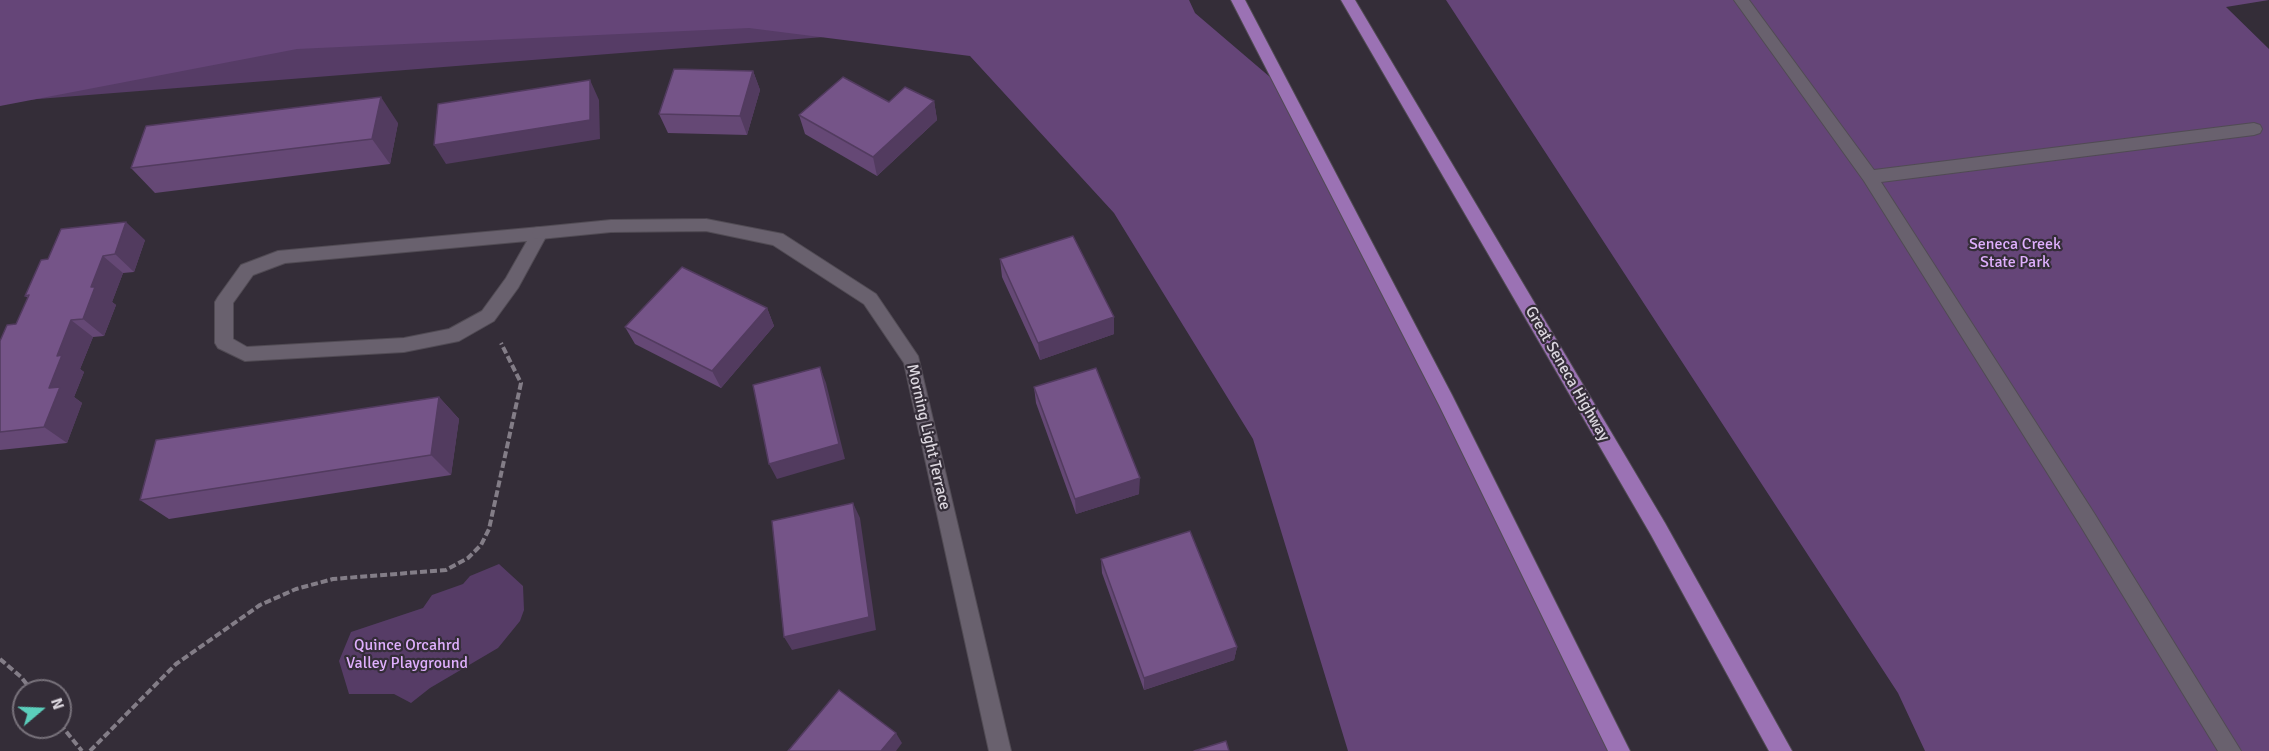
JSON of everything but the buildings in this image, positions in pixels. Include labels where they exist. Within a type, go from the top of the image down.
[{"type":"main road","points":[[1238,0],[1446,400],[1619,751]]},
{"type":"main road","name":"Great Seneca Highway","points":[[1348,0],[1658,529],[1781,751]]},
{"type":"street","points":[[1741,0],[1870,177],[2087,519],[2230,751]]},
{"type":"street","points":[[1870,177],[2254,129]]},
{"type":"street","name":"Morning Light Terrace","points":[[488,316],[453,336],[404,345],[245,354],[224,343],[224,302],[247,270],[284,256],[611,226],[706,225],[777,239],[870,299],[912,361],[1000,751]]},
{"type":"street","points":[[488,316],[512,283],[540,233]]},
{"type":"path","points":[[90,751],[176,664],[260,605],[296,590],[333,579],[446,570],[468,558],[481,544],[489,529],[520,383],[488,316]]},
{"type":"path","points":[[0,659],[23,679]]},
{"type":"path","points":[[72,739],[82,751]]},
{"type":"green space","points":[[0,0],[1162,0],[1166,10],[0,102]]},
{"type":"green space","points":[[0,0],[1189,0],[1195,13],[1284,89],[1616,751],[1348,751],[1253,439],[1114,213],[970,56],[749,28],[297,49],[0,106]]},
{"type":"green space","name":"Seneca Creek State Park","points":[[1446,0],[2269,0],[2226,7],[2269,49],[2269,751],[1925,751],[1898,693]]},
{"type":"green space","name":"Quince Orcahrd Valley Playground","points":[[499,564],[523,586],[524,610],[520,621],[498,648],[430,688],[411,703],[394,694],[349,694],[339,661],[351,632],[423,608],[432,595],[463,584],[470,576]]}]
